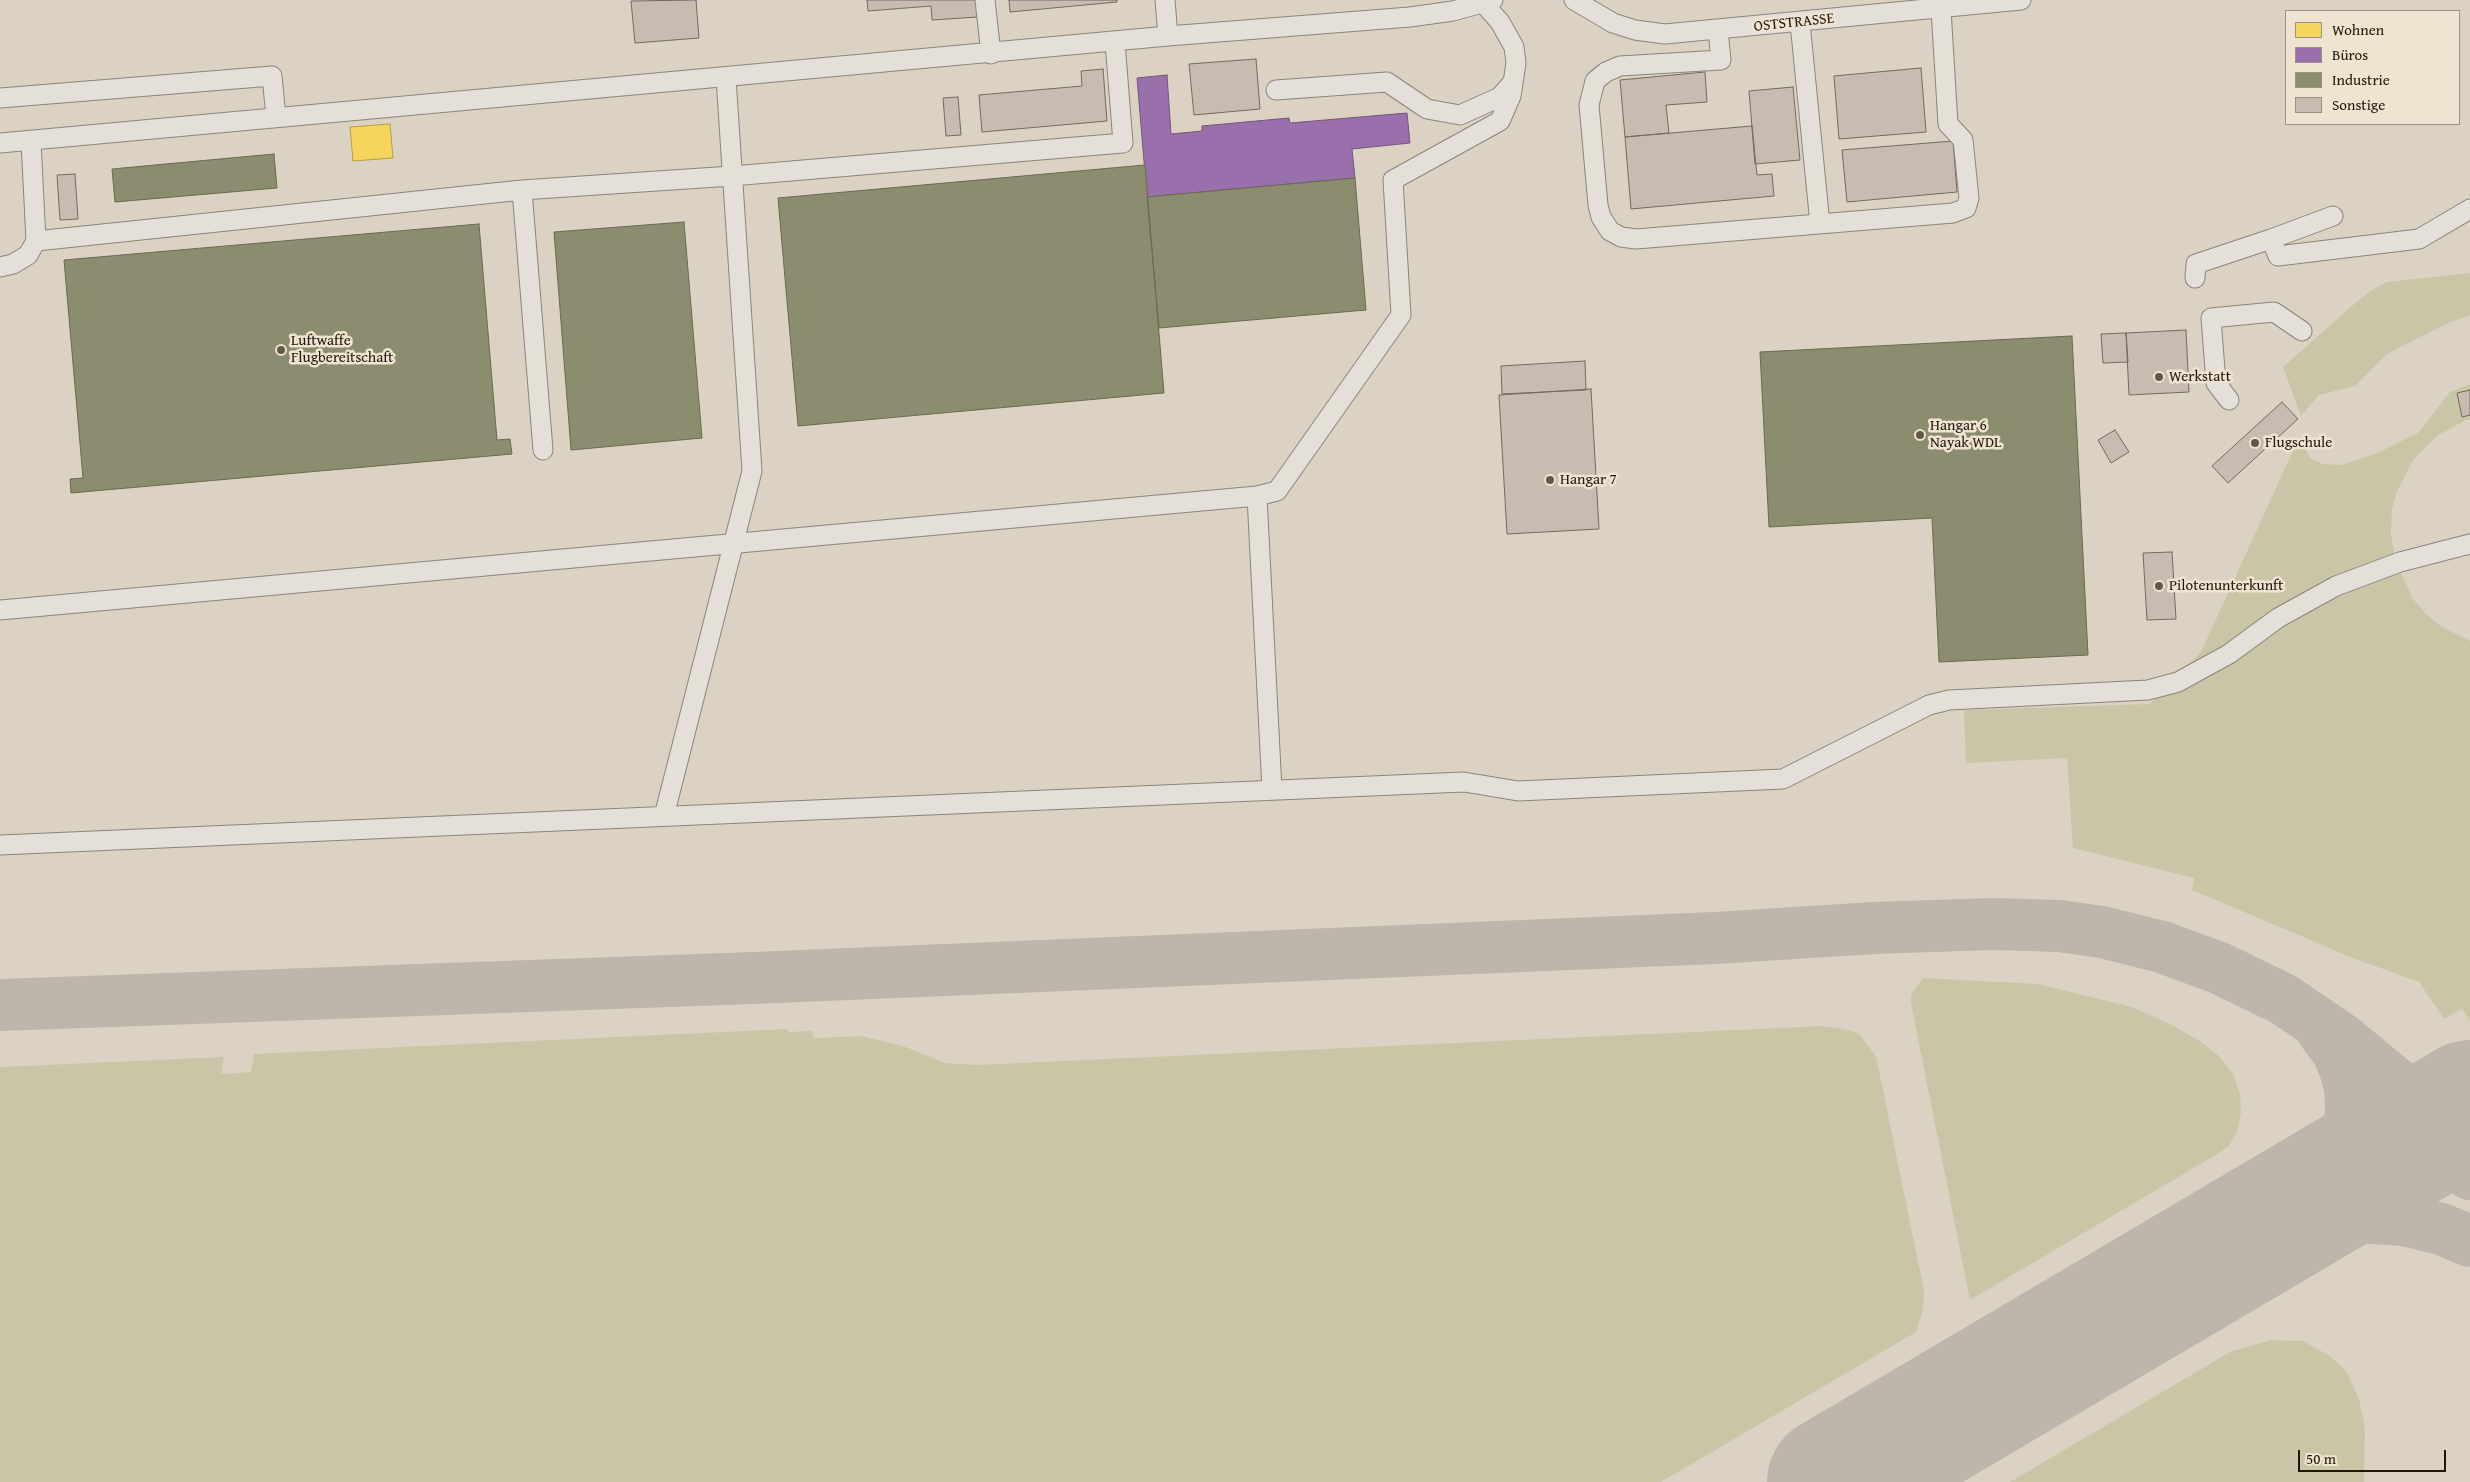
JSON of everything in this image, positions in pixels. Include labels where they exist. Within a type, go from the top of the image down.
[{"type":"lane","points":[[986,0],[990,54]]},
{"type":"lane","points":[[1165,0],[1168,36]]},
{"type":"lane","name":"OSTSTRASSE","points":[[1574,0],[1612,23],[1636,30],[1665,34],[1800,23],[2021,0]]},
{"type":"lane","points":[[0,143],[990,54],[1115,42],[1409,8],[1453,11],[1488,2],[1514,47],[1516,63],[1511,96],[1500,121],[1393,180],[1401,315],[1277,491],[1257,496],[0,610]]},
{"type":"lane","points":[[1718,30],[1721,60],[1620,66],[1606,72],[1595,81],[1589,105],[1598,205],[1601,217],[1610,231],[1621,236],[1636,239],[1953,213],[1966,208],[1969,198],[1963,140],[1948,124],[1941,9]]},
{"type":"lane","points":[[1800,23],[1820,224]]},
{"type":"lane","points":[[36,241],[522,190],[732,176],[1123,143],[1115,42]]},
{"type":"lane","points":[[0,98],[272,76],[276,117]]},
{"type":"lane","points":[[664,816],[736,543],[752,471],[726,78]]},
{"type":"lane","points":[[1276,90],[1387,82],[1428,109],[1460,115],[1500,97],[1514,82]]},
{"type":"lane","points":[[0,267],[13,264],[28,255],[36,241],[31,141]]},
{"type":"lane","points":[[522,190],[543,450]]},
{"type":"lane","points":[[2271,239],[2278,256],[2419,239],[2470,209]]},
{"type":"lane","points":[[2195,278],[2196,264],[2333,216]]},
{"type":"lane","points":[[2229,400],[2216,384],[2212,318],[2274,312],[2302,331]]},
{"type":"lane","points":[[1257,496],[1272,790]]},
{"type":"lane","points":[[0,844],[1464,782],[1518,791],[1783,779],[1928,705],[1949,700],[2148,690],[2178,682],[2222,659],[2278,618],[2336,586],[2400,562],[2470,544]]},
{"type":"shaded area","points":[[2470,273],[2470,315],[2446,324],[2387,354],[2355,386],[2319,395],[2301,416],[2283,367],[2352,306],[2370,291],[2387,282]]},
{"type":"shaded area","points":[[2470,384],[2470,418],[2438,435],[2414,459],[2397,491],[2392,509],[2391,534],[2396,563],[2413,599],[2426,614],[2442,627],[2470,641],[2470,1021],[2462,1009],[2444,1019],[2419,982],[2353,958],[2192,890],[2194,878],[2073,848],[2067,758],[1966,763],[1964,710],[2150,704],[2201,652],[2296,444],[2309,441],[2306,450],[2310,458],[2323,464],[2342,465],[2377,453],[2418,433],[2450,392]]},
{"type":"shaded area","points":[[1923,978],[2038,984],[2132,1007],[2172,1025],[2200,1041],[2220,1057],[2233,1074],[2240,1094],[2241,1112],[2238,1129],[2229,1146],[2214,1156],[1970,1300],[1911,1003],[1911,995]]},
{"type":"shaded area","points":[[1823,1026],[1848,1030],[1859,1034],[1876,1056],[1924,1291],[1923,1310],[1916,1332],[1661,1482],[0,1482],[0,1067],[224,1057],[221,1074],[251,1072],[254,1054],[787,1029],[788,1032],[812,1031],[814,1038],[861,1036],[903,1046],[945,1063],[977,1065]]},
{"type":"shaded area","points":[[2271,1340],[2303,1341],[2330,1356],[2346,1371],[2359,1399],[2365,1429],[2364,1482],[2010,1482],[2230,1352]]},
{"type":"building: Wohnen","points":[[390,124],[393,158],[353,161],[350,127]]},
{"type":"building: Büros","points":[[1167,75],[1171,134],[1202,131],[1202,126],[1289,118],[1290,123],[1407,113],[1410,143],[1352,149],[1355,178],[1147,197],[1137,78]]},
{"type":"building: Industrie","points":[[274,154],[277,188],[115,202],[112,169]]},
{"type":"building: Industrie","points":[[1145,165],[1164,393],[798,426],[778,198]]},
{"type":"building: Industrie","points":[[1355,178],[1366,310],[1159,328],[1147,197]]},
{"type":"building: Industrie","points":[[684,222],[702,438],[571,450],[554,232]]},
{"type":"building: Industrie","name":"Luftwaffe Flugbereitschaft","points":[[479,224],[497,440],[510,439],[512,454],[71,493],[70,479],[83,478],[64,260]]},
{"type":"building: Industrie","name":"Hangar 6 Nayak WDL","points":[[2072,336],[2088,655],[1939,662],[1932,518],[1769,527],[1760,352]]},
{"type":"building: Sonstige","points":[[696,0],[699,38],[635,43],[631,1]]},
{"type":"building: Sonstige","points":[[867,0],[977,0],[978,17],[932,20],[931,6],[868,11]]},
{"type":"building: Sonstige","points":[[1009,0],[1117,0],[1117,2],[1010,12]]},
{"type":"building: Sonstige","points":[[1256,59],[1260,109],[1194,115],[1189,64]]},
{"type":"building: Sonstige","points":[[1921,68],[1926,132],[1839,139],[1834,76]]},
{"type":"building: Sonstige","points":[[1103,69],[1107,121],[982,132],[979,95],[1082,86],[1081,71]]},
{"type":"building: Sonstige","points":[[1705,72],[1707,102],[1666,105],[1669,133],[1625,137],[1620,80]]},
{"type":"building: Sonstige","points":[[1793,87],[1800,160],[1755,164],[1749,91]]},
{"type":"building: Sonstige","points":[[958,97],[961,135],[946,136],[943,98]]},
{"type":"building: Sonstige","points":[[1752,126],[1757,175],[1772,174],[1774,196],[1631,209],[1625,137]]},
{"type":"building: Sonstige","points":[[1953,141],[1957,192],[1847,202],[1842,150]]},
{"type":"building: Sonstige","points":[[75,174],[78,219],[60,220],[57,175]]},
{"type":"building: Sonstige","name":"Werkstatt","points":[[2186,330],[2189,392],[2129,395],[2126,333]]},
{"type":"building: Sonstige","points":[[2126,333],[2128,362],[2103,363],[2101,334]]},
{"type":"building: Sonstige","points":[[1585,361],[1586,390],[1502,394],[1501,366]]},
{"type":"building: Sonstige","name":"Hangar 7","points":[[1591,389],[1599,529],[1507,534],[1499,395]]},
{"type":"building: Sonstige","points":[[2470,390],[2470,415],[2462,417],[2457,393]]},
{"type":"building: Sonstige","name":"Flugschule","points":[[2282,402],[2298,419],[2228,483],[2212,466]]},
{"type":"building: Sonstige","points":[[2115,430],[2129,452],[2111,463],[2098,440]]},
{"type":"building: Sonstige","name":"Pilotenunterkunft","points":[[2172,552],[2176,619],[2147,620],[2143,553]]},
{"type":"taxiway","points":[[0,1005],[753,978],[1715,938],[1874,928],[1993,924],[2059,926],[2102,932],[2162,947],[2219,968],[2283,999],[2342,1039],[2407,1093],[2436,1126],[2470,1174]]},
{"type":"taxiway","points":[[2301,1206],[2329,1176],[2341,1156],[2349,1133],[2351,1111],[2350,1087],[2338,1052],[2321,1029]]},
{"type":"taxiway","points":[[2239,1243],[2291,1226],[2338,1216],[2404,1220],[2441,1229],[2470,1241]]},
{"type":"runway","points":[[1833,1482],[2470,1106]]},
{"type":"place","name":"Luftwaffe Flugbereitschaft","points":[[281,350]]},
{"type":"place","name":"Werkstatt","points":[[2159,377]]},
{"type":"place","name":"Hangar 6 Nayak WDL","points":[[1920,435]]},
{"type":"place","name":"Flugschule","points":[[2255,443]]},
{"type":"place","name":"Hangar 7","points":[[1550,480]]},
{"type":"place","name":"Pilotenunterkunft","points":[[2159,586]]}]
